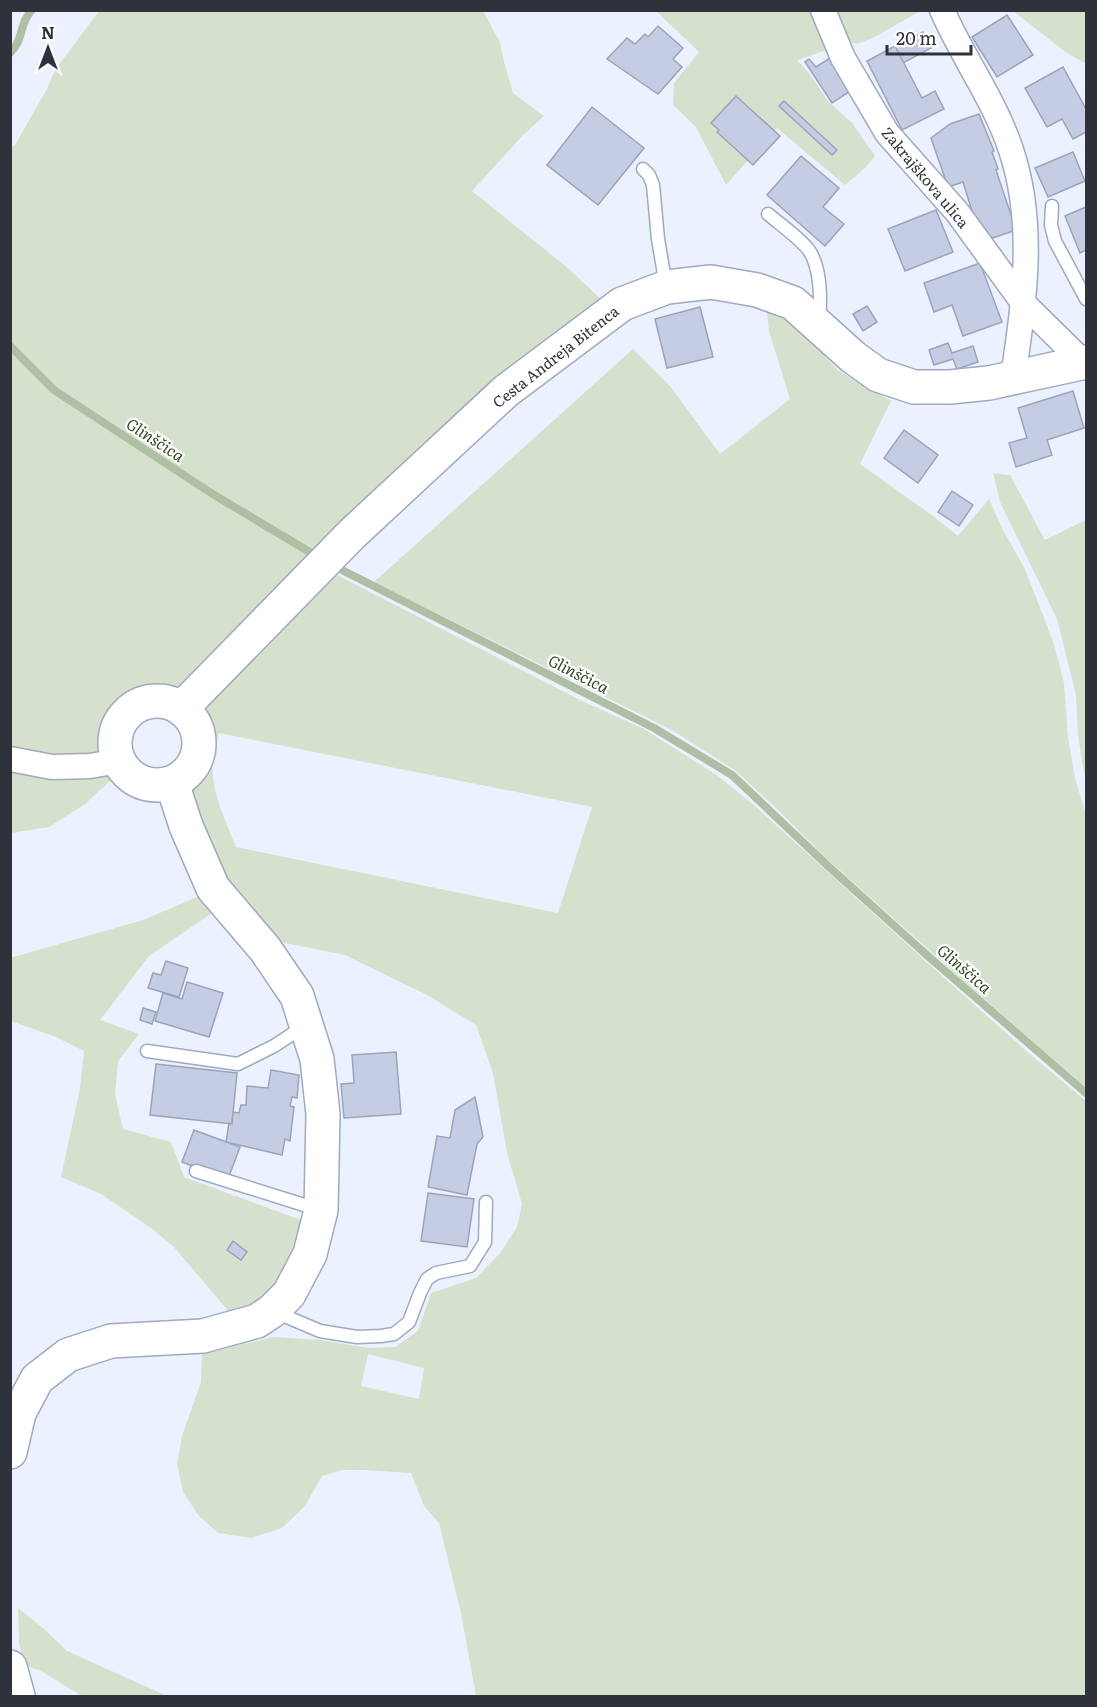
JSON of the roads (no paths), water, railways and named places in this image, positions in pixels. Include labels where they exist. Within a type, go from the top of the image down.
[{"type":"street","name":"Zakrajškova ulica","points":[[823,10],[843,58],[887,134],[957,212],[1024,304],[1085,362]]},
{"type":"street","points":[[942,10],[954,37],[992,105],[1011,149],[1023,195],[1026,242],[1024,304],[1013,378]]},
{"type":"street","name":"Cesta Andreja Bitenca","points":[[181,709],[352,534],[506,391],[622,304],[667,287],[711,282],[757,290],[793,303],[853,357],[878,375],[915,387],[989,383],[1085,362]]},
{"type":"street","points":[[162,701],[181,709],[195,724],[199,738],[198,752],[193,765],[184,776],[172,783],[158,785],[144,783],[132,776],[122,767],[116,754],[117,727],[125,715],[135,706],[148,702],[162,701]]},
{"type":"street","points":[[10,759],[52,767],[90,766],[119,760]]},
{"type":"street","points":[[10,1452],[19,1413],[37,1379],[68,1355],[111,1341],[203,1336],[257,1321],[272,1311],[289,1294],[310,1254],[321,1210],[323,1114],[317,1059],[297,996],[265,949],[213,888],[186,826],[172,783]]},
{"type":"street","points":[[10,1667],[18,1696]]},
{"type":"lane","points":[[643,169],[649,175],[653,185],[658,239],[667,287]]},
{"type":"lane","points":[[1052,206],[1055,241],[1086,299]]},
{"type":"lane","points":[[768,214],[808,250],[814,261],[821,298],[819,327]]},
{"type":"lane","points":[[147,1051],[238,1064],[274,1046],[307,1025]]},
{"type":"lane","points":[[196,1171],[321,1210]]},
{"type":"lane","points":[[272,1311],[320,1331],[357,1337],[394,1334],[409,1322],[427,1279],[436,1273],[470,1266],[485,1242],[486,1202]]},
{"type":"waterway","points":[[10,53],[18,43],[25,20],[32,10]]},
{"type":"waterway","name":"Glinščica","points":[[10,346],[54,390],[211,493],[318,557]]},
{"type":"waterway","name":"Glinščica","points":[[332,565],[654,728],[732,775],[929,957],[1086,1093]]}]
